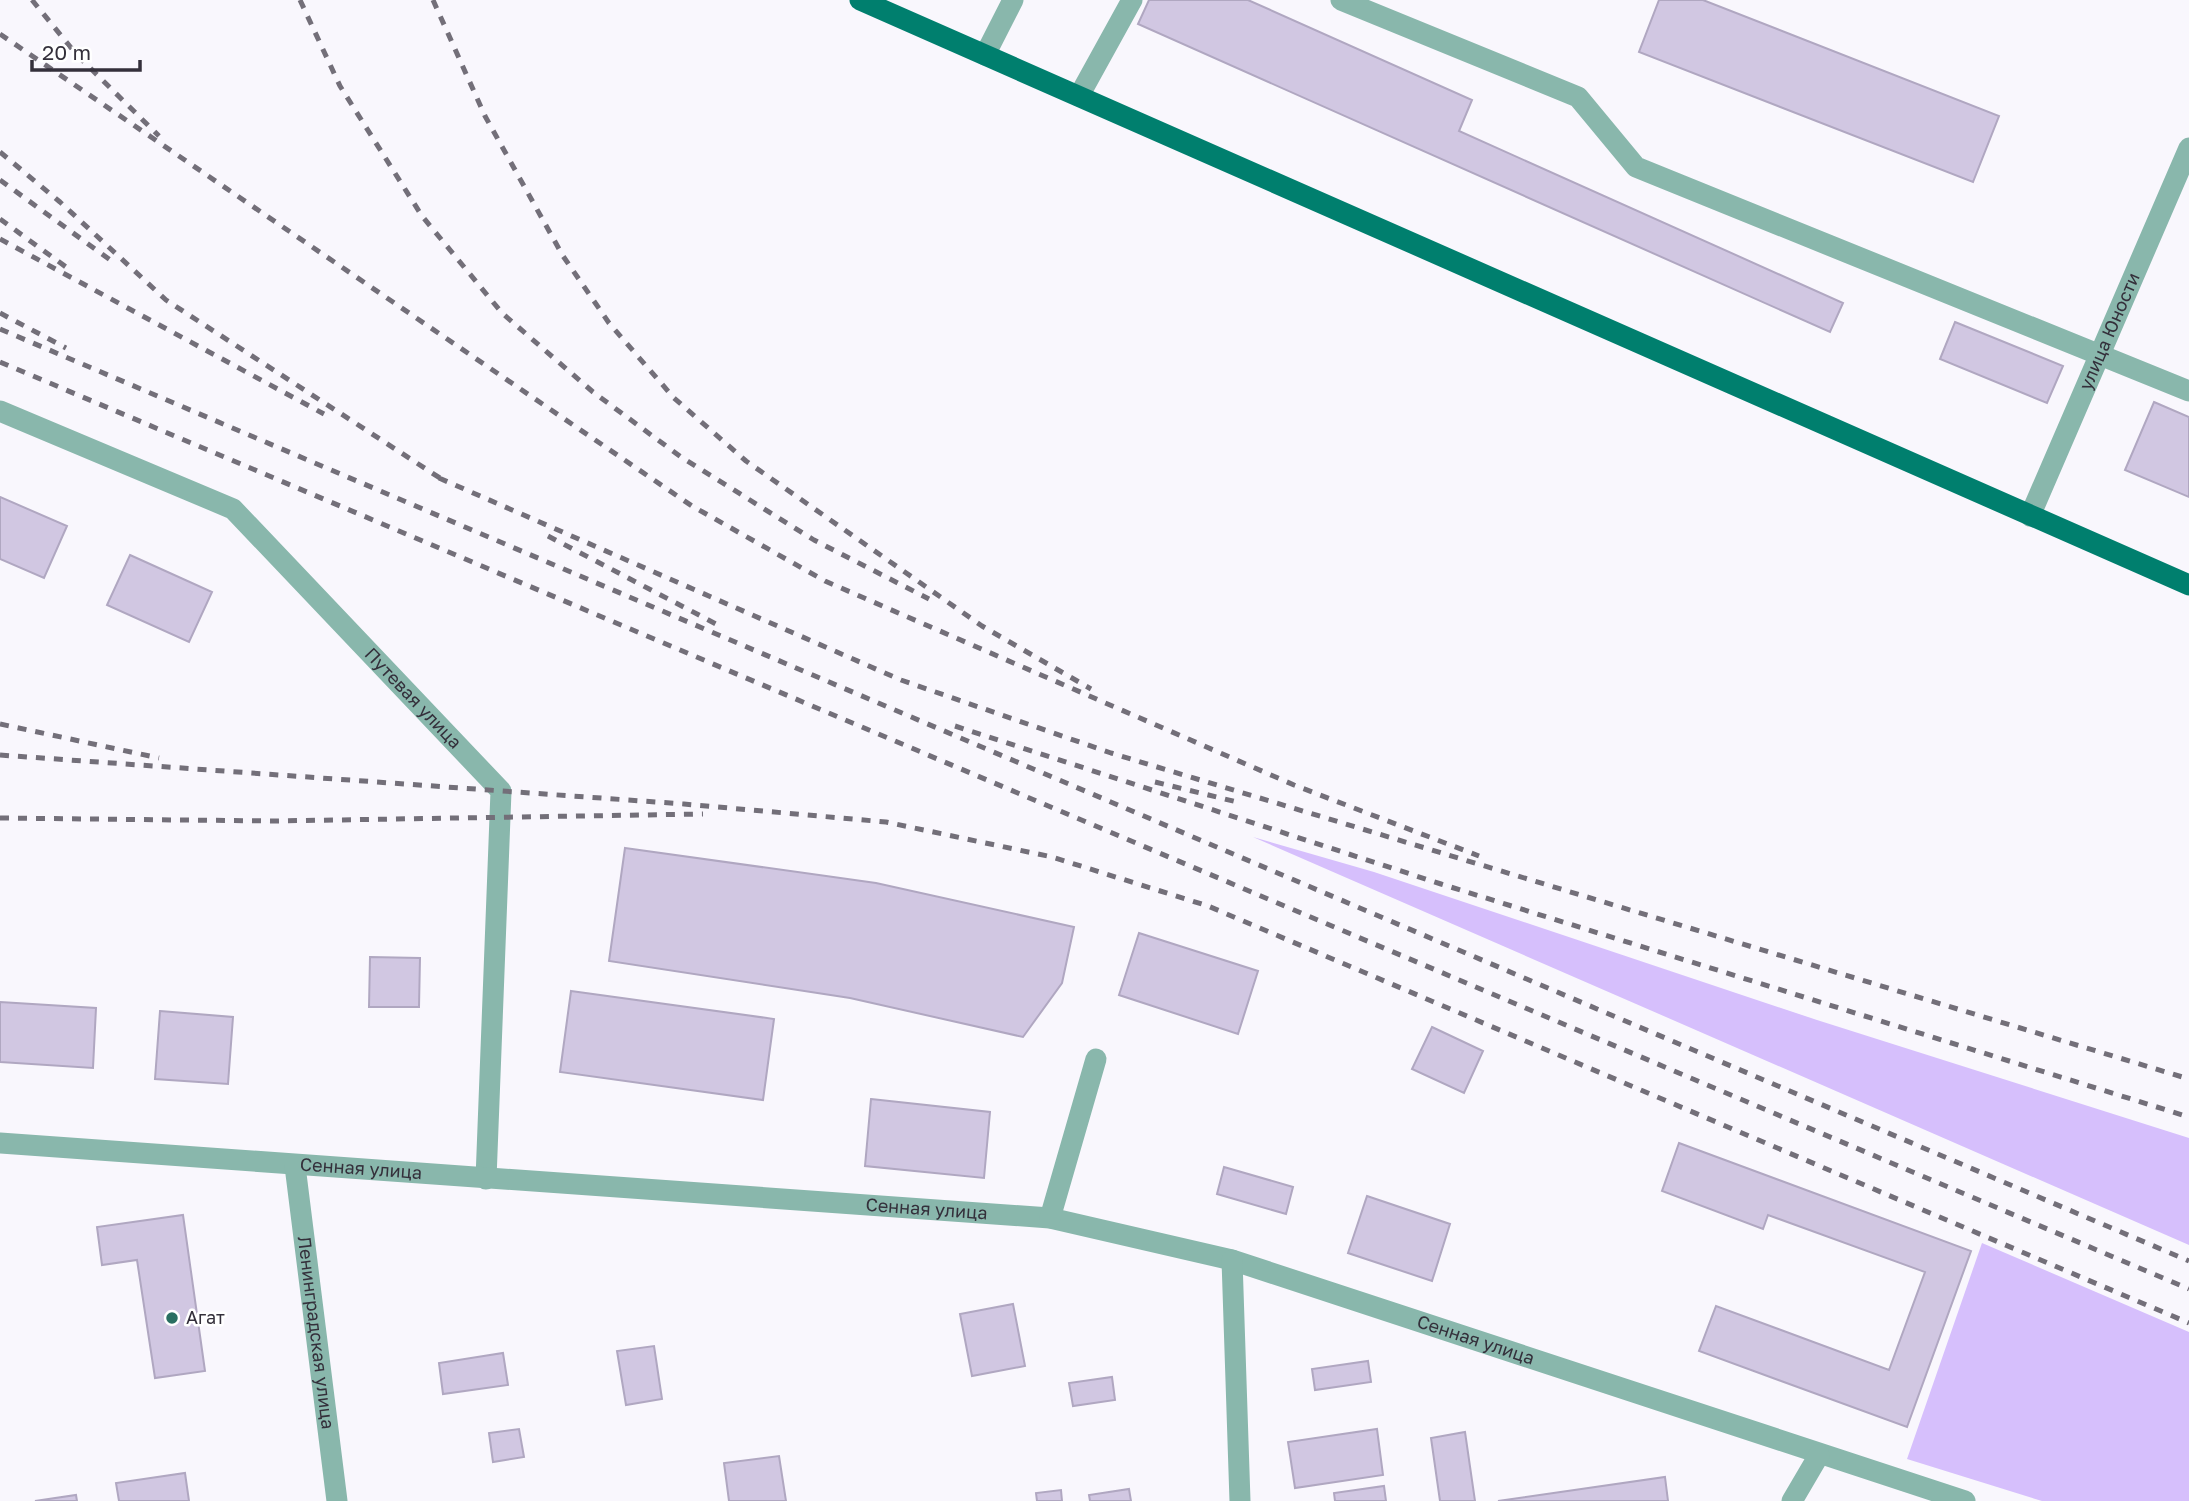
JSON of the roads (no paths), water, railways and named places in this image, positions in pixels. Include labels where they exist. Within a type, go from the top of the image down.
[{"type":"main road","points":[[862,0],[2189,584]]},
{"type":"street","points":[[985,55],[1013,0]]},
{"type":"street","points":[[1079,96],[1132,0]]},
{"type":"street","points":[[1341,0],[1578,97],[1636,167],[2189,391]]},
{"type":"street","name":"улица Юности","points":[[2030,516],[2189,148]]},
{"type":"street","name":"Путевая улица","points":[[0,411],[233,509],[501,791],[486,1179]]},
{"type":"street","points":[[1050,1218],[1096,1059]]},
{"type":"street","name":"Сенная улица","points":[[0,1143],[1050,1218],[1232,1260],[1965,1501]]},
{"type":"street","name":"Ленинградская улица","points":[[295,1166],[337,1501]]},
{"type":"street","points":[[1232,1260],[1240,1501]]},
{"type":"street","points":[[1792,1501],[1819,1455]]},
{"type":"railway","points":[[32,0],[77,55],[159,136]]},
{"type":"railway","points":[[300,0],[340,86],[422,216],[502,313],[593,392],[681,457],[814,540],[929,599]]},
{"type":"railway","points":[[433,0],[485,116],[563,256],[609,323],[674,398],[746,461],[982,626],[1091,689]]},
{"type":"railway","points":[[0,34],[692,506],[825,581],[1294,785],[1479,856]]},
{"type":"railway","points":[[0,152],[60,202],[166,300],[446,482]]},
{"type":"railway","points":[[0,180],[113,262]]},
{"type":"railway","points":[[0,219],[66,267]]},
{"type":"railway","points":[[0,239],[324,414]]},
{"type":"railway","points":[[0,313],[66,348]]},
{"type":"railway","points":[[0,329],[2189,1261]]},
{"type":"railway","points":[[0,362],[2189,1289]]},
{"type":"railway","points":[[439,478],[901,680],[1111,753],[2189,1079]]},
{"type":"railway","points":[[548,536],[718,625]]},
{"type":"railway","points":[[0,724],[159,758]]},
{"type":"railway","points":[[955,726],[1441,884],[2189,1117]]},
{"type":"railway","points":[[0,755],[684,804],[886,822],[1052,857],[1208,906],[2189,1323]]},
{"type":"railway","points":[[1155,782],[1237,802]]},
{"type":"railway","points":[[0,818],[273,821],[703,814]]},
{"type":"place","name":"Агат","points":[[172,1318]]}]
